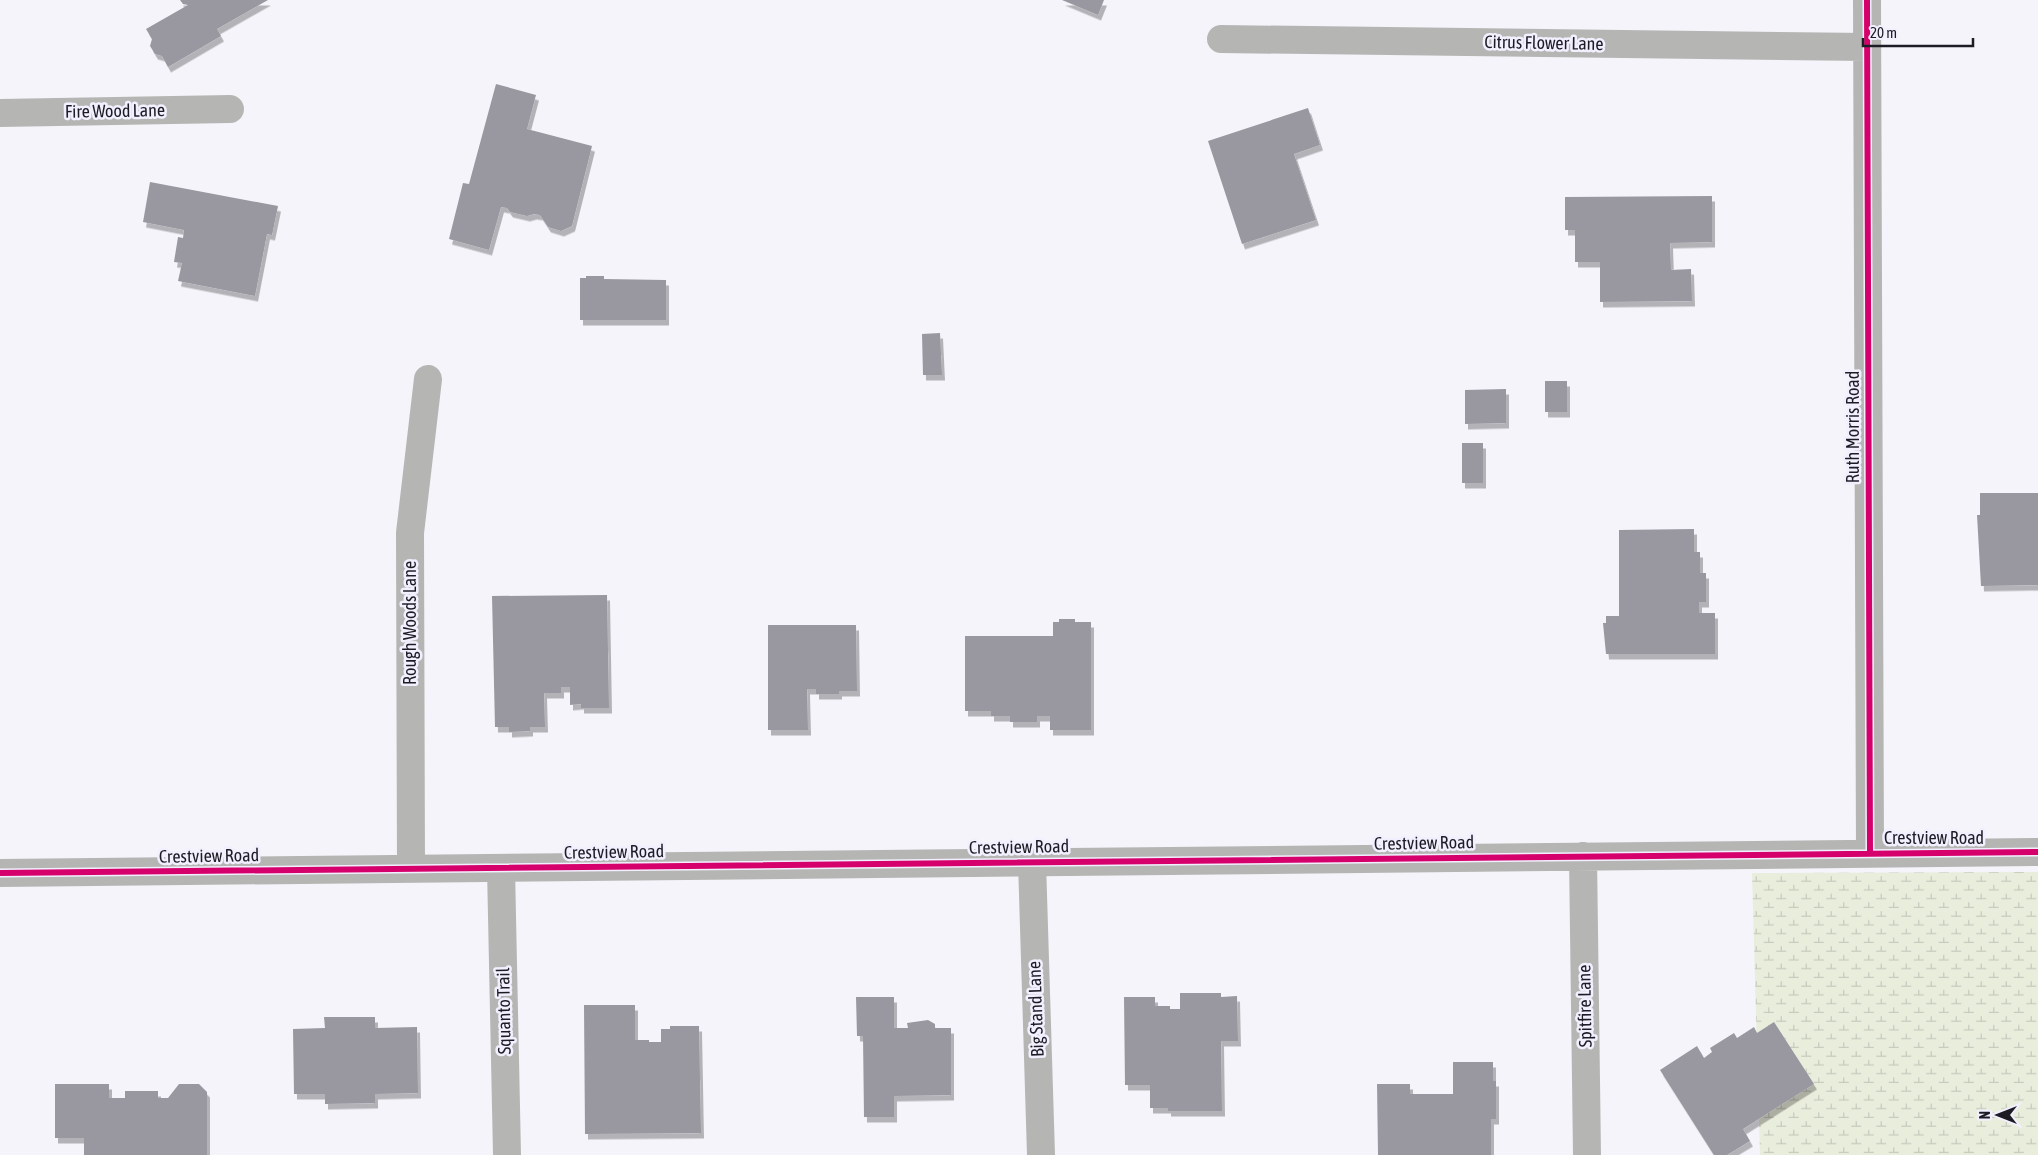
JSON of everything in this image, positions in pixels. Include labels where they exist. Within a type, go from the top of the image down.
[{"type":"street","name":"Ruth Morris Road","points":[[1867,0],[1870,853]]},
{"type":"street","name":"Citrus Flower Lane","points":[[1221,38],[1867,47]]},
{"type":"street","name":"Fire Wood Lane","points":[[0,113],[230,109]]},
{"type":"street","name":"Rough Woods Lane","points":[[411,869],[410,533],[428,379]]},
{"type":"street","name":"Crestview Road","points":[[0,873],[2038,852]]},
{"type":"street","name":"Spitfire Lane","points":[[1582,856],[1587,1155]]},
{"type":"street","name":"Big Stand Lane","points":[[1032,862],[1041,1155]]},
{"type":"street","name":"Squanto Trail","points":[[501,868],[507,1155]]},
{"type":"green space","points":[[2038,872],[2038,1155],[1760,1155],[1752,873]]},
{"type":"building","points":[[180,0],[268,0],[217,29],[221,36],[168,67],[162,56],[155,54],[150,46],[152,39],[146,29],[188,5],[183,4]]},
{"type":"building","points":[[1062,0],[1104,0],[1098,15]]},
{"type":"building","points":[[496,84],[536,95],[527,129],[592,146],[572,226],[561,231],[548,227],[540,215],[527,216],[510,212],[507,208],[501,207],[489,250],[449,239],[463,183],[469,184]]},
{"type":"building","points":[[1308,108],[1320,145],[1294,154],[1316,220],[1242,244],[1208,141]]},
{"type":"building","points":[[150,182],[278,206],[272,235],[267,234],[255,296],[178,281],[182,263],[174,262],[178,237],[183,238],[184,230],[143,222]]},
{"type":"building","points":[[1712,196],[1712,242],[1670,243],[1671,270],[1691,269],[1692,301],[1600,302],[1600,262],[1575,262],[1575,230],[1565,230],[1565,197]]},
{"type":"building","points":[[586,276],[604,276],[604,279],[666,280],[666,320],[580,320],[580,278],[586,278]]},
{"type":"building","points":[[940,333],[942,375],[923,375],[922,334]]},
{"type":"building","points":[[1545,381],[1567,381],[1567,412],[1545,412]]},
{"type":"building","points":[[1506,389],[1506,423],[1465,424],[1465,390]]},
{"type":"building","points":[[1462,443],[1483,443],[1483,483],[1462,483]]},
{"type":"building","points":[[1980,493],[2038,493],[2038,585],[1981,586],[1977,515],[1980,515]]},
{"type":"building","points":[[1694,529],[1694,552],[1700,552],[1700,573],[1706,573],[1706,602],[1699,602],[1699,613],[1715,613],[1715,654],[1606,654],[1603,623],[1606,623],[1606,616],[1619,616],[1619,530]]},
{"type":"building","points":[[607,595],[609,708],[581,708],[581,704],[570,705],[570,687],[561,687],[561,693],[544,693],[545,727],[530,727],[530,731],[509,732],[509,727],[495,727],[492,596]]},
{"type":"building","points":[[1059,619],[1091,622],[1091,730],[1050,730],[1050,716],[1037,716],[1037,722],[1010,722],[1010,716],[991,716],[991,711],[965,711],[965,636],[1053,636],[1053,622],[1059,622]]},
{"type":"building","points":[[768,625],[856,625],[857,691],[839,691],[839,694],[816,694],[816,689],[807,689],[808,730],[768,730]]},
{"type":"building","points":[[1180,993],[1221,993],[1221,997],[1237,996],[1238,1041],[1221,1041],[1222,1111],[1168,1111],[1168,1108],[1150,1108],[1150,1085],[1125,1085],[1124,997],[1155,997],[1155,1006],[1170,1006],[1170,1009],[1180,1009]]},
{"type":"building","points":[[856,997],[894,997],[894,1028],[908,1028],[907,1023],[928,1020],[935,1024],[935,1028],[951,1028],[951,1095],[894,1096],[894,1117],[864,1117],[863,1036],[857,1036]]},
{"type":"building","points":[[584,1005],[635,1005],[635,1040],[661,1042],[661,1029],[670,1029],[670,1026],[699,1026],[701,1133],[585,1134]]},
{"type":"building","points":[[324,1017],[375,1017],[375,1028],[417,1027],[418,1093],[375,1094],[375,1103],[325,1104],[325,1094],[294,1094],[293,1029],[325,1028]]},
{"type":"building","points":[[1774,1022],[1814,1084],[1743,1129],[1750,1141],[1727,1155],[1714,1155],[1660,1070],[1697,1046],[1704,1058],[1712,1052],[1710,1048],[1734,1033],[1737,1038],[1754,1027],[1757,1033]]},
{"type":"building","points":[[1453,1062],[1493,1062],[1493,1081],[1496,1081],[1496,1119],[1491,1119],[1491,1155],[1378,1155],[1377,1084],[1410,1084],[1410,1094],[1453,1094]]},
{"type":"building","points":[[55,1084],[109,1084],[109,1098],[125,1098],[125,1091],[158,1091],[158,1098],[168,1098],[179,1084],[199,1084],[207,1092],[207,1155],[84,1155],[84,1138],[55,1138]]},
{"type":"cycle path","points":[[1867,0],[1870,853]]},
{"type":"cycle path","points":[[0,873],[2038,852]]}]
